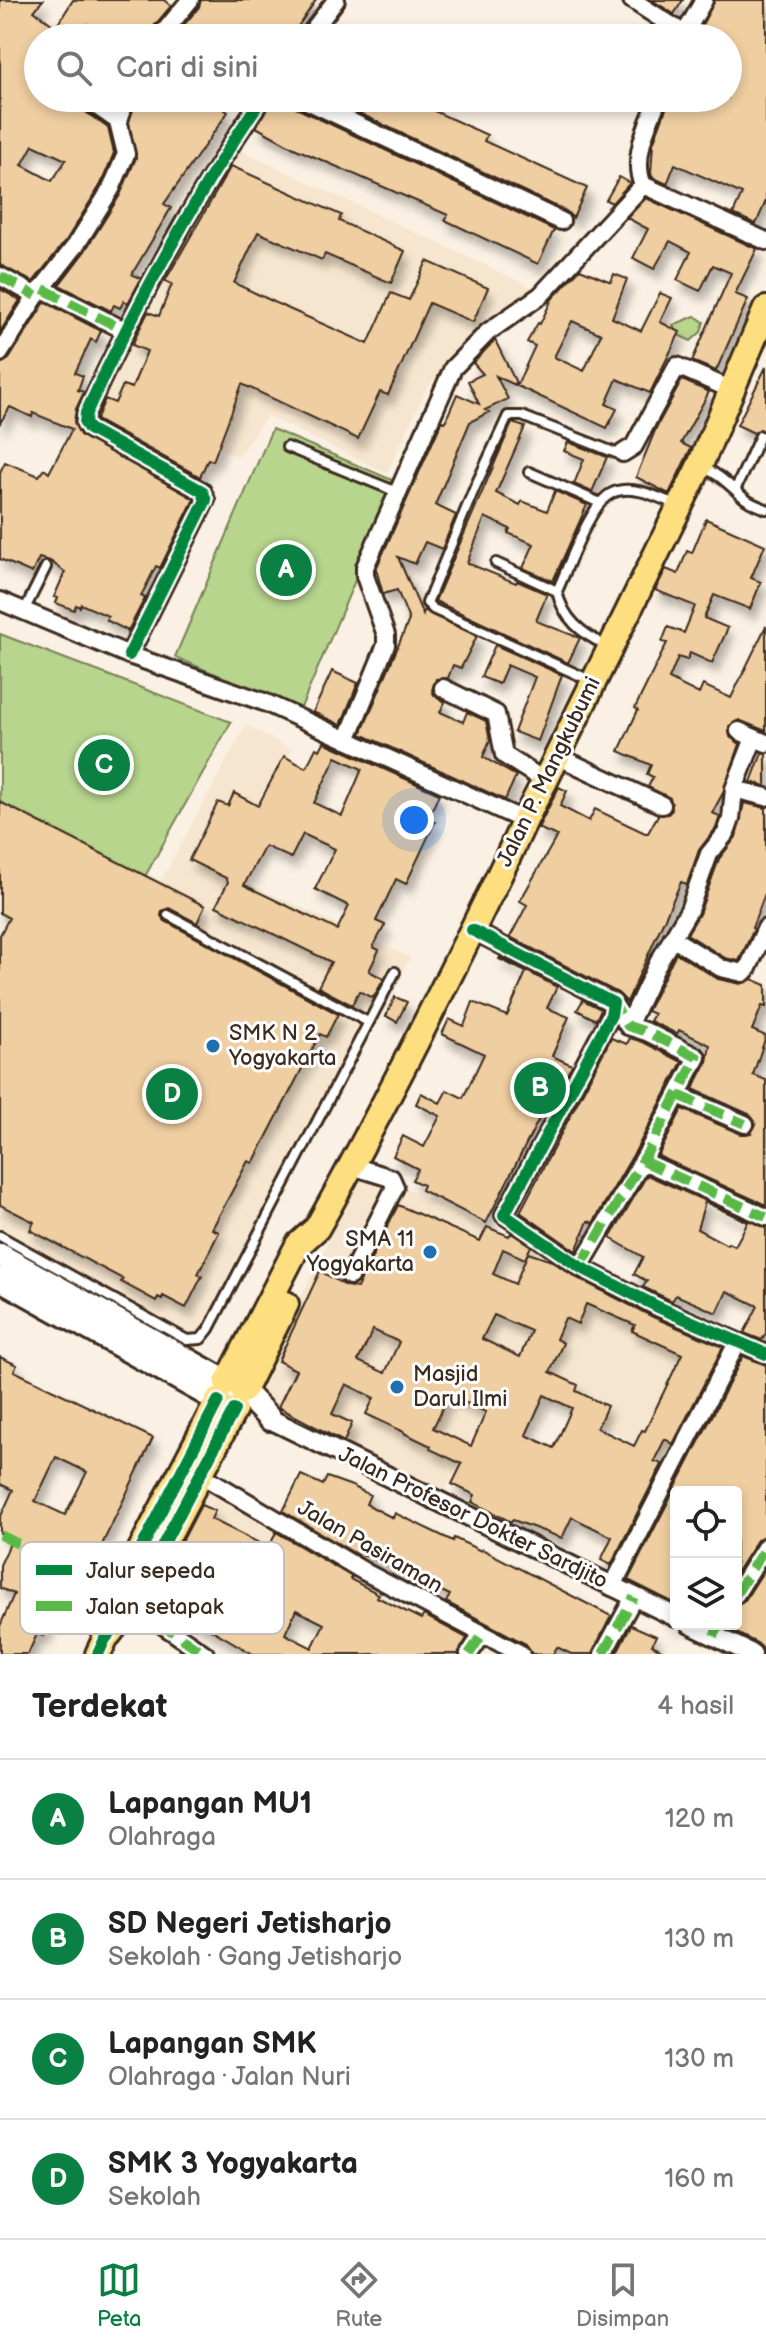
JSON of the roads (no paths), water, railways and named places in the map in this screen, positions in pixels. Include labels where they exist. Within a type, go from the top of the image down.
[{"type":"main road","name":"Jalan P. Mangkubumi","points":[[164,1542],[200,1474],[230,1396],[312,1253],[317,1228],[352,1166],[502,871],[523,820],[700,465],[766,309]]},
{"type":"main road","name":"Jalan Profesor Dokter Sardjito","points":[[2,1268],[270,1419]]},
{"type":"main road","points":[[145,1542],[201,1434],[230,1396]]},
{"type":"street","points":[[170,24],[190,0]]},
{"type":"street","points":[[318,24],[336,0]]},
{"type":"street","points":[[632,0],[666,24]]},
{"type":"street","points":[[691,24],[704,0]]},
{"type":"street","points":[[105,112],[118,121]]},
{"type":"street","points":[[0,353],[76,245],[121,169],[126,154],[118,121],[121,112]]},
{"type":"street","points":[[129,655],[206,500],[202,491],[89,429],[85,423],[86,413],[124,330],[220,159],[252,112]]},
{"type":"street","points":[[331,112],[561,221]]},
{"type":"street","points":[[654,112],[641,148],[639,176],[643,185],[766,241]]},
{"type":"street","points":[[347,740],[386,645],[365,567],[453,368],[488,332],[541,295],[643,185]]},
{"type":"street","points":[[0,276],[124,330]]},
{"type":"street","points":[[623,453],[634,446],[677,366],[732,390]]},
{"type":"street","points":[[0,601],[129,655],[264,702],[523,820]]},
{"type":"street","points":[[443,688],[496,714],[504,755],[545,781]]},
{"type":"street","points":[[628,1026],[659,961],[689,910],[709,854],[726,833],[731,819],[734,789],[753,737]]},
{"type":"street","points":[[557,756],[662,805]]},
{"type":"street","points":[[734,789],[766,797]]},
{"type":"street","points":[[672,938],[721,968],[743,973],[766,928]]},
{"type":"street","points":[[472,930],[613,1003],[628,1026],[697,1057],[643,1161],[580,1267]]},
{"type":"street","points":[[613,1003],[611,1015],[504,1215],[580,1267],[737,1343],[764,1348]]},
{"type":"street","points":[[678,1095],[745,1124]]},
{"type":"street","points":[[643,1161],[766,1217]]},
{"type":"street","points":[[350,1276],[395,1187],[391,1178],[352,1166]]},
{"type":"street","points":[[612,1587],[737,1343]]},
{"type":"street","name":"Jalan Profesor Dokter Sardjito","points":[[270,1419],[670,1614]]},
{"type":"street","name":"Jalan Pasiraman","points":[[200,1474],[365,1572],[521,1654]]},
{"type":"street","points":[[742,1584],[766,1546]]},
{"type":"street","points":[[603,1654],[634,1597]]},
{"type":"street","points":[[717,1630],[752,1654]]},
{"type":"street","points":[[176,1634],[205,1654]]},
{"type":"street","points":[[469,1654],[482,1635]]},
{"type":"lane","points":[[593,681],[433,609],[427,603],[508,416],[522,416],[616,453],[623,453]]},
{"type":"lane","points":[[736,488],[760,436]]},
{"type":"lane","points":[[287,447],[397,492]]},
{"type":"lane","points":[[700,465],[736,488],[743,498],[766,509]]},
{"type":"lane","points":[[529,472],[598,502]]},
{"type":"lane","points":[[557,591],[598,502],[613,491],[652,494],[679,506]]},
{"type":"lane","points":[[496,563],[557,591],[567,617],[588,636],[609,647]]},
{"type":"lane","points":[[24,611],[46,567]]},
{"type":"lane","points":[[168,915],[368,1022]]},
{"type":"lane","points":[[0,1236],[187,1340],[201,1339],[395,972]]},
{"type":"place","name":"Lapangan MU1","points":[[286,570]]},
{"type":"place","name":"Lapangan SMK","points":[[104,765]]},
{"type":"place","name":"SMK N 2 Yogyakarta","points":[[213,1046]]},
{"type":"place","name":"SD Negeri Jetisharjo","points":[[540,1088]]},
{"type":"place","name":"SMK 3 Yogyakarta","points":[[172,1094]]},
{"type":"place","name":"SMA 11 Yogyakarta","points":[[430,1252]]},
{"type":"place","name":"Masjid Darul Ilmi","points":[[397,1387]]}]
